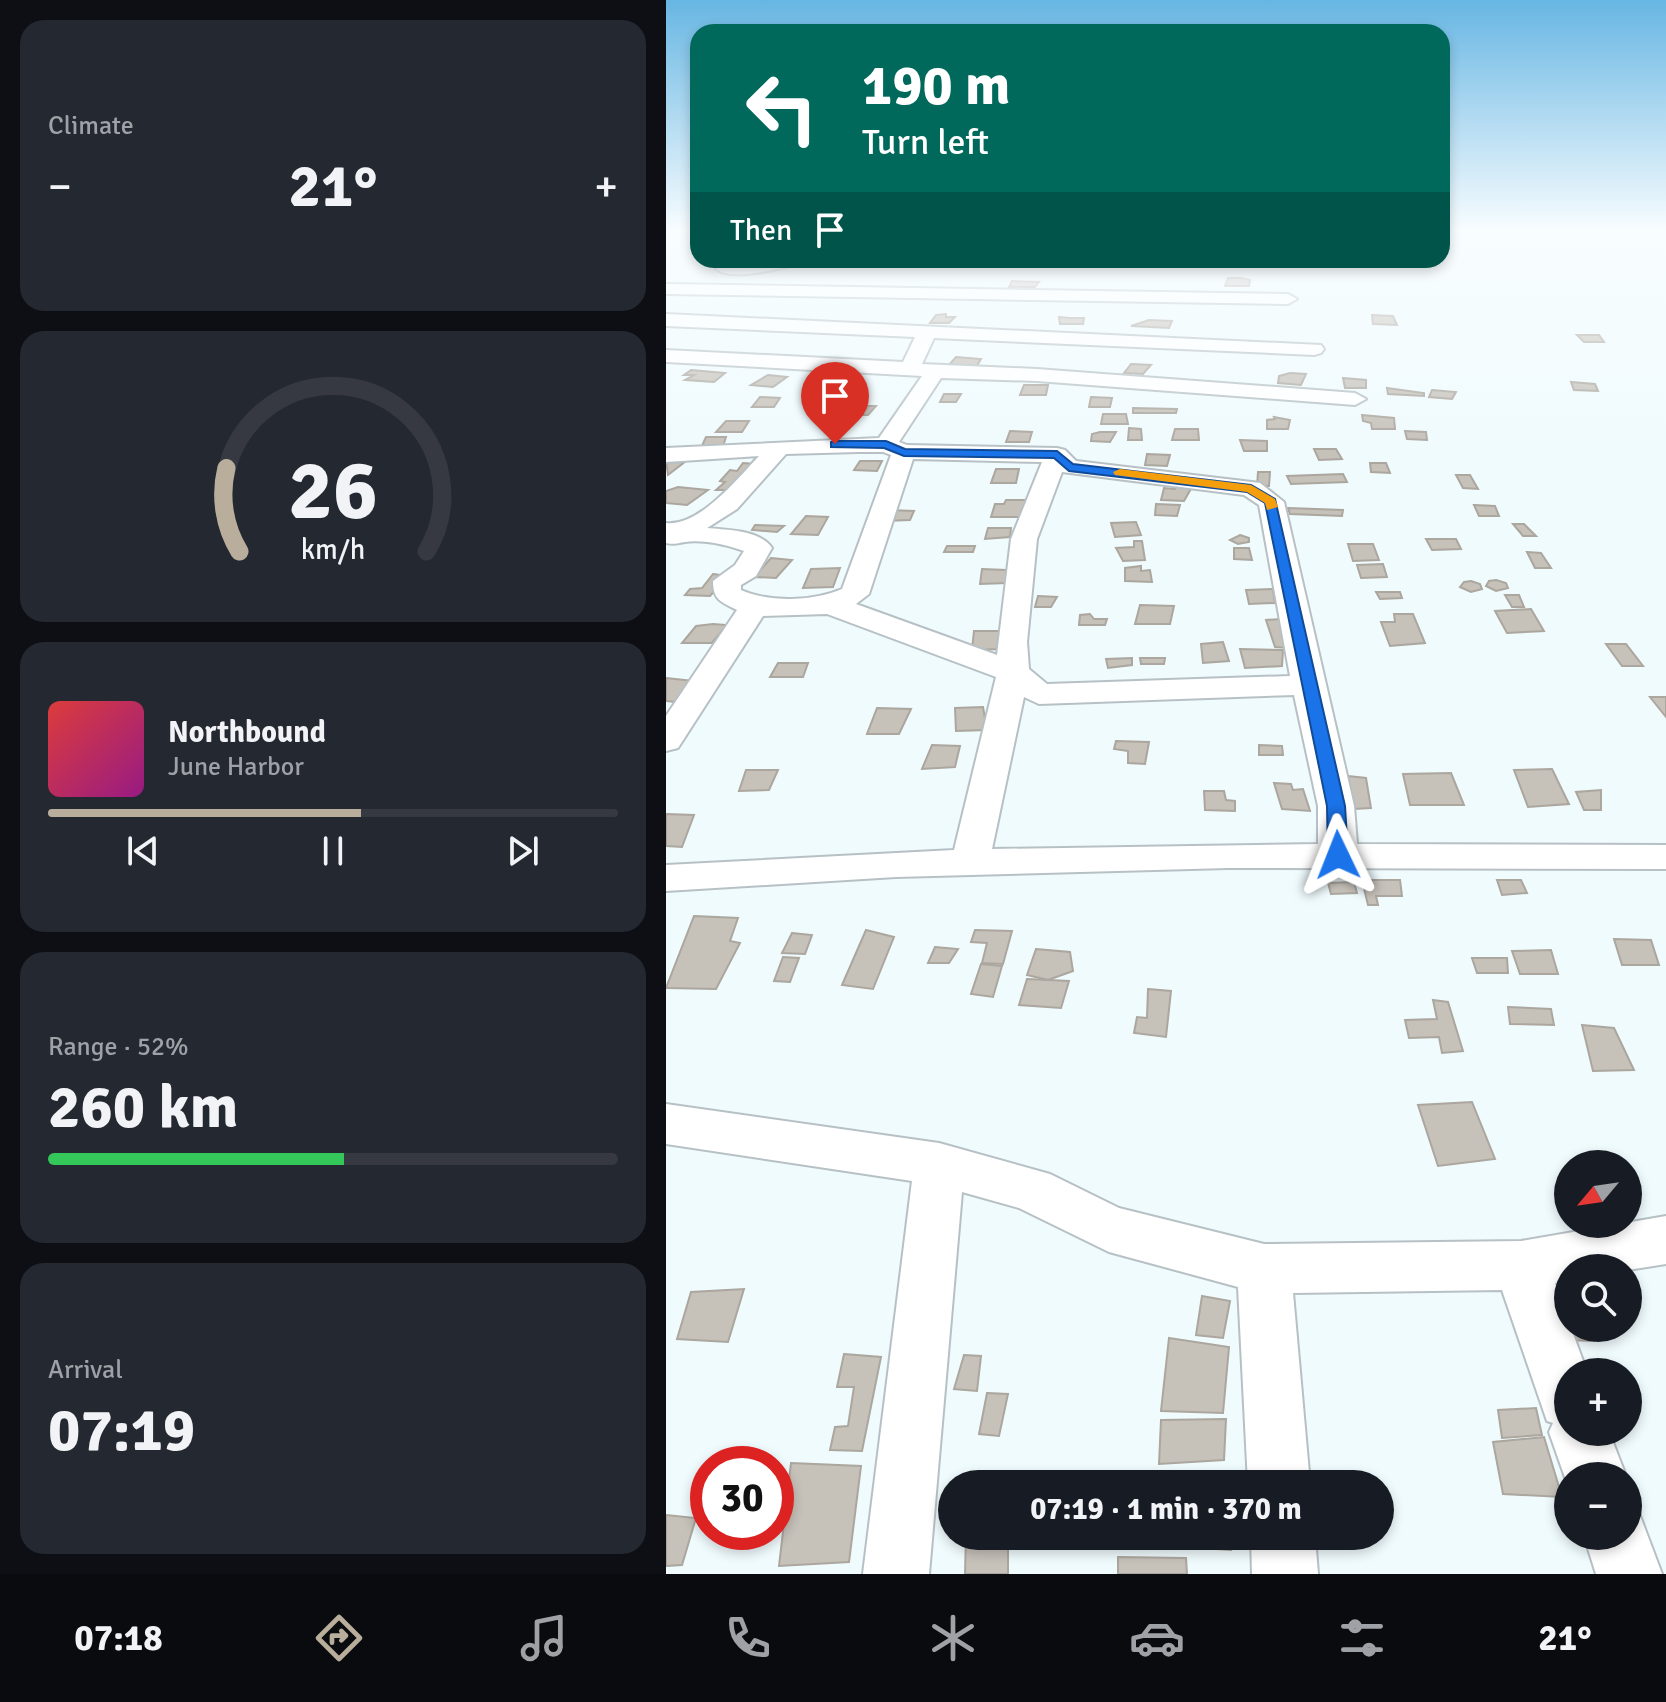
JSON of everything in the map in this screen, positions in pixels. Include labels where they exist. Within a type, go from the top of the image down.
[{"type":"street","points":[[1247,304],[1257,346]]},
{"type":"street","points":[[666,320],[1314,349]]},
{"type":"street","points":[[909,368],[919,354],[927,330]]},
{"type":"street","points":[[666,356],[909,368],[934,373],[959,370],[1355,399]]},
{"type":"street","points":[[830,605],[855,594],[895,448],[934,373]]},
{"type":"street","points":[[666,455],[777,450],[809,444],[1057,455],[1069,467],[1251,488],[1271,502],[1336,806],[1338,855]]},
{"type":"street","points":[[670,538],[728,504],[777,450]]},
{"type":"street","points":[[970,863],[1013,672],[1012,642],[1024,539],[1057,455]]},
{"type":"street","points":[[670,538],[738,539],[759,548],[746,570],[727,581],[727,594],[754,607],[830,605],[1013,672],[1039,694],[1308,685]]},
{"type":"street","points":[[666,741],[754,607]]},
{"type":"street","points":[[666,878],[756,871],[970,863],[1338,855],[1666,857]]},
{"type":"street","points":[[666,1124],[939,1164],[1032,1190],[1109,1229],[1264,1269],[1521,1265],[1666,1240]]},
{"type":"street","points":[[896,1574],[939,1164]]},
{"type":"street","points":[[1521,1265],[1554,1360]]},
{"type":"street","points":[[1264,1269],[1278,1470]]},
{"type":"street","points":[[1284,1550],[1285,1574]]},
{"type":"street","points":[[1621,1550],[1629,1574]]},
{"type":"building","points":[[946,314],[946,317],[955,317],[949,323],[930,323],[936,315]]},
{"type":"building","points":[[1372,315],[1393,316],[1397,325],[1373,324]]},
{"type":"building","points":[[1059,317],[1084,318],[1083,324],[1060,324]]},
{"type":"building","points":[[1149,320],[1172,321],[1169,328],[1131,326]]},
{"type":"building","points":[[1577,335],[1599,335],[1604,342],[1584,342]]},
{"type":"building","points":[[956,357],[981,359],[976,367],[948,366]]},
{"type":"building","points":[[1131,364],[1151,365],[1143,374],[1124,373]]},
{"type":"building","points":[[691,370],[725,373],[714,382],[685,380],[694,375],[684,375]]},
{"type":"building","points":[[1306,374],[1301,385],[1278,383],[1279,376]]},
{"type":"building","points":[[768,375],[787,377],[773,387],[751,385]]},
{"type":"building","points":[[1343,378],[1366,380],[1366,388],[1345,388]]},
{"type":"building","points":[[1571,382],[1595,384],[1598,391],[1574,390]]},
{"type":"building","points":[[846,383],[864,384],[855,391],[837,390]]},
{"type":"building","points":[[1024,385],[1048,385],[1046,395],[1020,395]]},
{"type":"building","points":[[1387,388],[1424,393],[1424,396],[1388,394]]},
{"type":"building","points":[[1432,390],[1456,392],[1452,399],[1429,397]]},
{"type":"building","points":[[944,394],[961,394],[956,402],[940,402]]},
{"type":"building","points":[[760,397],[780,398],[774,407],[752,407]]},
{"type":"building","points":[[1091,397],[1112,398],[1110,407],[1089,407]]},
{"type":"building","points":[[855,406],[876,406],[868,415],[848,415]]},
{"type":"building","points":[[1133,408],[1177,409],[1176,413],[1133,413]]},
{"type":"building","points":[[1103,414],[1126,414],[1128,424],[1101,424]]},
{"type":"building","points":[[1362,415],[1394,418],[1395,429],[1372,429],[1371,423],[1363,421]]},
{"type":"building","points":[[1274,417],[1290,420],[1288,429],[1267,429],[1267,420]]},
{"type":"building","points":[[726,421],[749,421],[742,432],[716,432]]},
{"type":"building","points":[[1129,428],[1141,429],[1142,440],[1128,440]]},
{"type":"building","points":[[1175,429],[1198,429],[1199,440],[1172,440]]},
{"type":"building","points":[[1010,431],[1032,432],[1029,442],[1006,442]]},
{"type":"building","points":[[1405,431],[1426,432],[1427,440],[1407,439]]},
{"type":"building","points":[[1116,432],[1110,442],[1091,441],[1092,434]]},
{"type":"building","points":[[706,437],[726,437],[722,449],[700,450]]},
{"type":"building","points":[[1240,440],[1267,441],[1267,451],[1244,451]]},
{"type":"building","points":[[1314,449],[1336,449],[1342,459],[1319,460]]},
{"type":"building","points":[[1147,454],[1170,455],[1167,466],[1145,465]]},
{"type":"building","points":[[666,460],[686,461],[668,475]]},
{"type":"building","points":[[860,461],[882,461],[877,471],[854,470]]},
{"type":"building","points":[[743,463],[757,464],[731,490],[716,490],[725,482],[720,481],[730,470],[737,471]]},
{"type":"building","points":[[1370,463],[1386,463],[1390,473],[1371,472]]},
{"type":"building","points":[[996,469],[1019,469],[1016,483],[991,483]]},
{"type":"building","points":[[1258,472],[1270,472],[1269,486],[1257,486]]},
{"type":"building","points":[[1343,474],[1347,482],[1291,484],[1287,476]]},
{"type":"building","points":[[1456,475],[1470,475],[1478,489],[1463,488]]},
{"type":"building","points":[[1177,485],[1192,487],[1184,501],[1161,500],[1164,488],[1175,489]]},
{"type":"building","points":[[678,487],[708,490],[687,505],[666,503],[666,491]]},
{"type":"building","points":[[1006,500],[1027,500],[1022,517],[991,517],[995,504],[1004,504]]},
{"type":"building","points":[[1156,504],[1180,505],[1177,516],[1155,515]]},
{"type":"building","points":[[1474,505],[1495,506],[1499,516],[1479,516]]},
{"type":"building","points":[[1288,508],[1343,510],[1342,516],[1290,514]]},
{"type":"building","points":[[888,510],[914,511],[910,520],[884,521]]},
{"type":"building","points":[[806,516],[828,517],[818,535],[791,534]]},
{"type":"building","points":[[1136,522],[1141,535],[1115,537],[1111,523]]},
{"type":"building","points":[[1513,524],[1524,524],[1536,536],[1523,536]]},
{"type":"building","points":[[755,525],[784,526],[777,532],[752,530]]},
{"type":"building","points":[[988,528],[1011,528],[1010,537],[985,539]]},
{"type":"building","points":[[1240,535],[1249,538],[1249,542],[1238,544],[1230,540]]},
{"type":"building","points":[[1426,539],[1456,539],[1461,549],[1432,550]]},
{"type":"building","points":[[1134,541],[1142,541],[1145,560],[1123,561],[1116,548],[1134,547]]},
{"type":"building","points":[[1348,544],[1373,544],[1379,560],[1353,561]]},
{"type":"building","points":[[947,546],[975,546],[973,552],[944,552]]},
{"type":"building","points":[[1234,548],[1249,548],[1252,560],[1234,559]]},
{"type":"building","points":[[1527,552],[1541,553],[1551,568],[1535,568]]},
{"type":"building","points":[[771,558],[792,560],[776,578],[754,577]]},
{"type":"building","points":[[1383,564],[1387,577],[1361,578],[1357,565]]},
{"type":"building","points":[[1141,566],[1141,571],[1150,570],[1152,582],[1125,581],[1125,568]]},
{"type":"building","points":[[840,568],[833,587],[803,588],[811,569]]},
{"type":"building","points":[[982,569],[1006,570],[1007,583],[980,584]]},
{"type":"building","points":[[713,574],[728,576],[710,596],[685,595],[690,589],[702,588]]},
{"type":"building","points":[[1489,581],[1506,583],[1508,588],[1496,591],[1486,586]]},
{"type":"building","points":[[1464,582],[1480,584],[1482,589],[1471,592],[1460,587]]},
{"type":"building","points":[[1273,589],[1275,603],[1249,604],[1246,590]]},
{"type":"building","points":[[1376,592],[1400,592],[1402,598],[1380,599]]},
{"type":"building","points":[[1505,595],[1519,595],[1524,607],[1512,607]]},
{"type":"building","points":[[1038,596],[1057,597],[1051,607],[1035,607]]},
{"type":"building","points":[[1140,605],[1174,606],[1170,624],[1135,624]]},
{"type":"building","points":[[1531,609],[1544,631],[1507,633],[1495,611]]},
{"type":"building","points":[[1090,614],[1094,619],[1107,619],[1105,625],[1079,625],[1080,615]]},
{"type":"building","points":[[1394,614],[1413,614],[1425,643],[1390,646],[1381,622],[1395,622]]},
{"type":"building","points":[[1281,619],[1289,648],[1275,647],[1266,620]]},
{"type":"building","points":[[727,625],[712,643],[682,643],[696,626]]},
{"type":"building","points":[[974,631],[1003,631],[1004,649],[972,650]]},
{"type":"building","points":[[1223,642],[1229,661],[1203,663],[1201,644]]},
{"type":"building","points":[[1606,644],[1626,644],[1643,666],[1622,666]]},
{"type":"building","points":[[1240,649],[1283,650],[1282,666],[1245,668]]},
{"type":"building","points":[[1132,658],[1132,665],[1108,668],[1106,659]]},
{"type":"building","points":[[1140,658],[1165,658],[1164,664],[1141,664]]},
{"type":"building","points":[[778,663],[808,663],[803,677],[770,677]]},
{"type":"building","points":[[666,678],[694,681],[675,702],[666,701]]},
{"type":"building","points":[[1650,697],[1666,697],[1666,717]]},
{"type":"building","points":[[983,707],[987,730],[956,731],[955,708]]},
{"type":"building","points":[[877,708],[911,709],[899,734],[867,734]]},
{"type":"building","points":[[1116,741],[1149,742],[1145,764],[1128,763],[1128,751],[1114,749]]},
{"type":"building","points":[[932,745],[960,746],[955,767],[922,769]]},
{"type":"building","points":[[1259,745],[1282,746],[1283,755],[1259,755]]},
{"type":"building","points":[[1552,769],[1569,804],[1528,807],[1514,770]]},
{"type":"building","points":[[746,770],[778,770],[769,790],[739,791]]},
{"type":"building","points":[[1451,773],[1464,805],[1410,805],[1403,774]]},
{"type":"building","points":[[1348,776],[1366,778],[1371,808],[1354,809]]},
{"type":"building","points":[[1274,783],[1291,784],[1293,790],[1303,789],[1310,811],[1282,809]]},
{"type":"building","points":[[1601,790],[1601,810],[1584,810],[1576,792]]},
{"type":"building","points":[[1204,791],[1224,791],[1226,800],[1235,801],[1235,811],[1205,810]]},
{"type":"building","points":[[666,814],[694,815],[682,847],[666,846]]},
{"type":"building","points":[[1362,880],[1400,880],[1402,896],[1376,896],[1378,905],[1368,905]]},
{"type":"building","points":[[1497,880],[1521,880],[1527,893],[1502,895]]},
{"type":"building","points":[[1354,882],[1357,893],[1331,894],[1328,883]]},
{"type":"building","points":[[694,916],[738,918],[730,941],[740,943],[716,989],[666,988]]},
{"type":"building","points":[[866,930],[894,937],[873,989],[842,985]]},
{"type":"building","points":[[975,930],[1012,931],[1003,964],[982,963],[987,943],[971,942]]},
{"type":"building","points":[[792,933],[812,935],[805,954],[782,953]]},
{"type":"building","points":[[1614,939],[1651,940],[1659,965],[1622,965]]},
{"type":"building","points":[[935,947],[958,949],[949,963],[928,963]]},
{"type":"building","points":[[1036,949],[1070,952],[1073,971],[1048,980],[1027,975]]},
{"type":"building","points":[[1551,950],[1558,974],[1520,974],[1512,951]]},
{"type":"building","points":[[783,957],[799,958],[790,982],[774,981]]},
{"type":"building","points":[[1472,958],[1507,958],[1508,973],[1477,973]]},
{"type":"building","points":[[981,964],[1002,966],[993,997],[971,994]]},
{"type":"building","points":[[1027,979],[1069,981],[1061,1008],[1019,1005]]},
{"type":"building","points":[[1148,989],[1171,991],[1166,1037],[1134,1033],[1137,1017],[1147,1018]]},
{"type":"building","points":[[1433,1000],[1448,1002],[1463,1051],[1442,1053],[1439,1037],[1409,1038],[1405,1020],[1437,1019]]},
{"type":"building","points":[[1508,1007],[1551,1009],[1554,1025],[1510,1024]]},
{"type":"building","points":[[1582,1025],[1614,1028],[1634,1070],[1593,1071]]},
{"type":"building","points":[[1472,1102],[1495,1159],[1438,1166],[1418,1105]]},
{"type":"building","points":[[744,1289],[728,1342],[677,1339],[691,1292]]},
{"type":"building","points":[[1202,1296],[1230,1301],[1223,1338],[1196,1335]]},
{"type":"building","points":[[1169,1338],[1229,1347],[1223,1413],[1161,1411]]},
{"type":"building","points":[[844,1354],[881,1357],[862,1451],[830,1450],[835,1427],[848,1426],[854,1387],[837,1387]]},
{"type":"building","points":[[964,1355],[981,1356],[977,1391],[954,1389]]},
{"type":"building","points":[[987,1393],[1008,1394],[999,1436],[979,1434]]},
{"type":"building","points":[[1536,1408],[1542,1435],[1502,1438],[1498,1410]]},
{"type":"building","points":[[1226,1419],[1224,1460],[1159,1464],[1161,1420]]},
{"type":"building","points":[[1544,1437],[1554,1470],[1554,1497],[1503,1494],[1493,1442]]},
{"type":"building","points":[[794,1463],[861,1466],[849,1562],[779,1566],[781,1550],[794,1550]]},
{"type":"building","points":[[666,1515],[690,1517],[690,1538],[682,1565],[666,1566]]},
{"type":"building","points":[[966,1550],[1008,1550],[1008,1574],[965,1574]]},
{"type":"building","points":[[1118,1557],[1186,1558],[1187,1574],[1118,1574]]},
{"type":"slow traffic","points":[[1120,472],[1251,488],[1271,502],[1272,507]]},
{"type":"route","points":[[835,444],[886,445],[904,452],[1057,455],[1069,467],[1251,488],[1271,502],[1336,806],[1338,855]]}]
